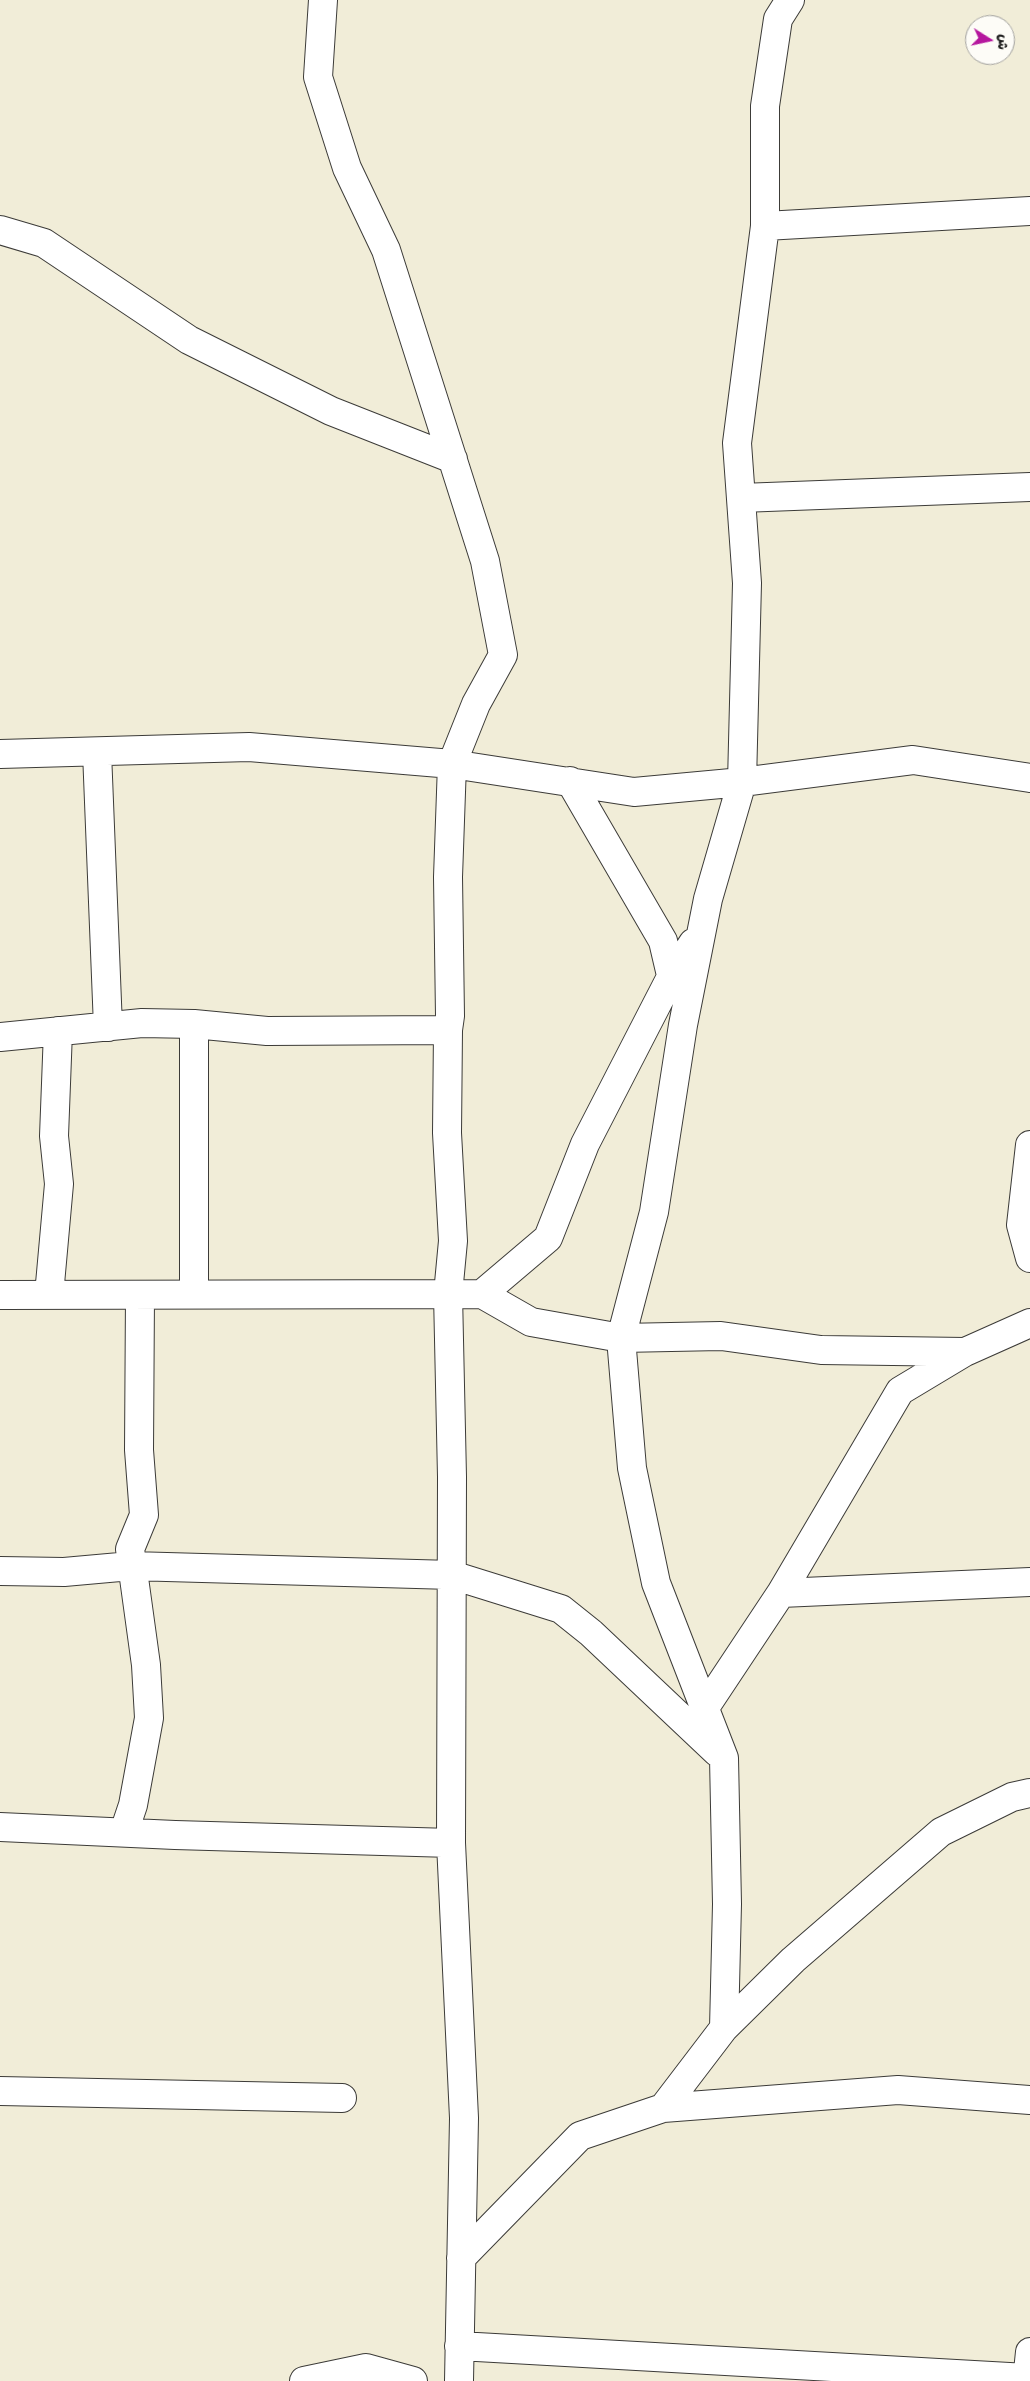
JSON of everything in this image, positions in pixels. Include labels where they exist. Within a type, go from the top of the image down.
[{"type":"street","points":[[324,0],[318,77],[347,168],[386,250],[485,561],[503,655],[476,704],[452,764],[448,877],[450,1016],[448,1030],[447,1133],[453,1241],[448,1294],[452,1477],[451,1843],[464,2118],[459,2381]]},
{"type":"street","points":[[724,2028],[727,1904],[724,1758],[656,1583],[632,1468],[621,1338],[654,1212],[682,1025],[708,899],[742,782],[747,583],[738,443],[765,226],[765,106],[778,19],[790,0]]},
{"type":"street","points":[[765,226],[1030,211]]},
{"type":"street","points":[[0,230],[44,243],[189,340],[331,411],[452,459]]},
{"type":"street","points":[[742,498],[1030,487]]},
{"type":"street","points":[[0,754],[249,747],[452,764],[634,792],[742,782],[913,760],[1030,778]]},
{"type":"street","points":[[97,752],[108,1026]]},
{"type":"street","points":[[570,781],[663,941],[682,1025]]},
{"type":"street","points":[[482,1294],[548,1238],[585,1144],[671,977],[702,930]]},
{"type":"street","points":[[0,1036],[142,1023],[194,1024],[267,1031],[448,1030]]},
{"type":"street","points":[[194,1024],[194,1294]]},
{"type":"street","points":[[49,1295],[59,1184],[54,1136],[58,1031]]},
{"type":"street","points":[[1030,1145],[1021,1225],[1030,1258]]},
{"type":"street","points":[[0,1295],[482,1294],[531,1322],[621,1338],[721,1336],[821,1350],[965,1352]]},
{"type":"street","points":[[124,1832],[133,1805],[150,1718],[146,1665],[130,1549],[144,1515],[140,1450],[140,1295]]},
{"type":"street","points":[[704,1709],[781,1592],[900,1391],[965,1352],[1030,1324]]},
{"type":"street","points":[[0,1571],[64,1572],[131,1566],[452,1575],[561,1609],[591,1633],[724,1758]]},
{"type":"street","points":[[781,1592],[1030,1582]]},
{"type":"street","points":[[663,2108],[724,2028],[793,1960],[941,1832],[1012,1797],[1030,1793]]},
{"type":"street","points":[[0,1827],[451,1843]]},
{"type":"street","points":[[461,2258],[580,2136],[663,2108],[898,2090],[1030,2100]]},
{"type":"street","points":[[0,2091],[342,2098]]},
{"type":"street","points":[[459,2346],[1028,2370]]},
{"type":"street","points":[[304,2381],[366,2368],[413,2381]]}]
